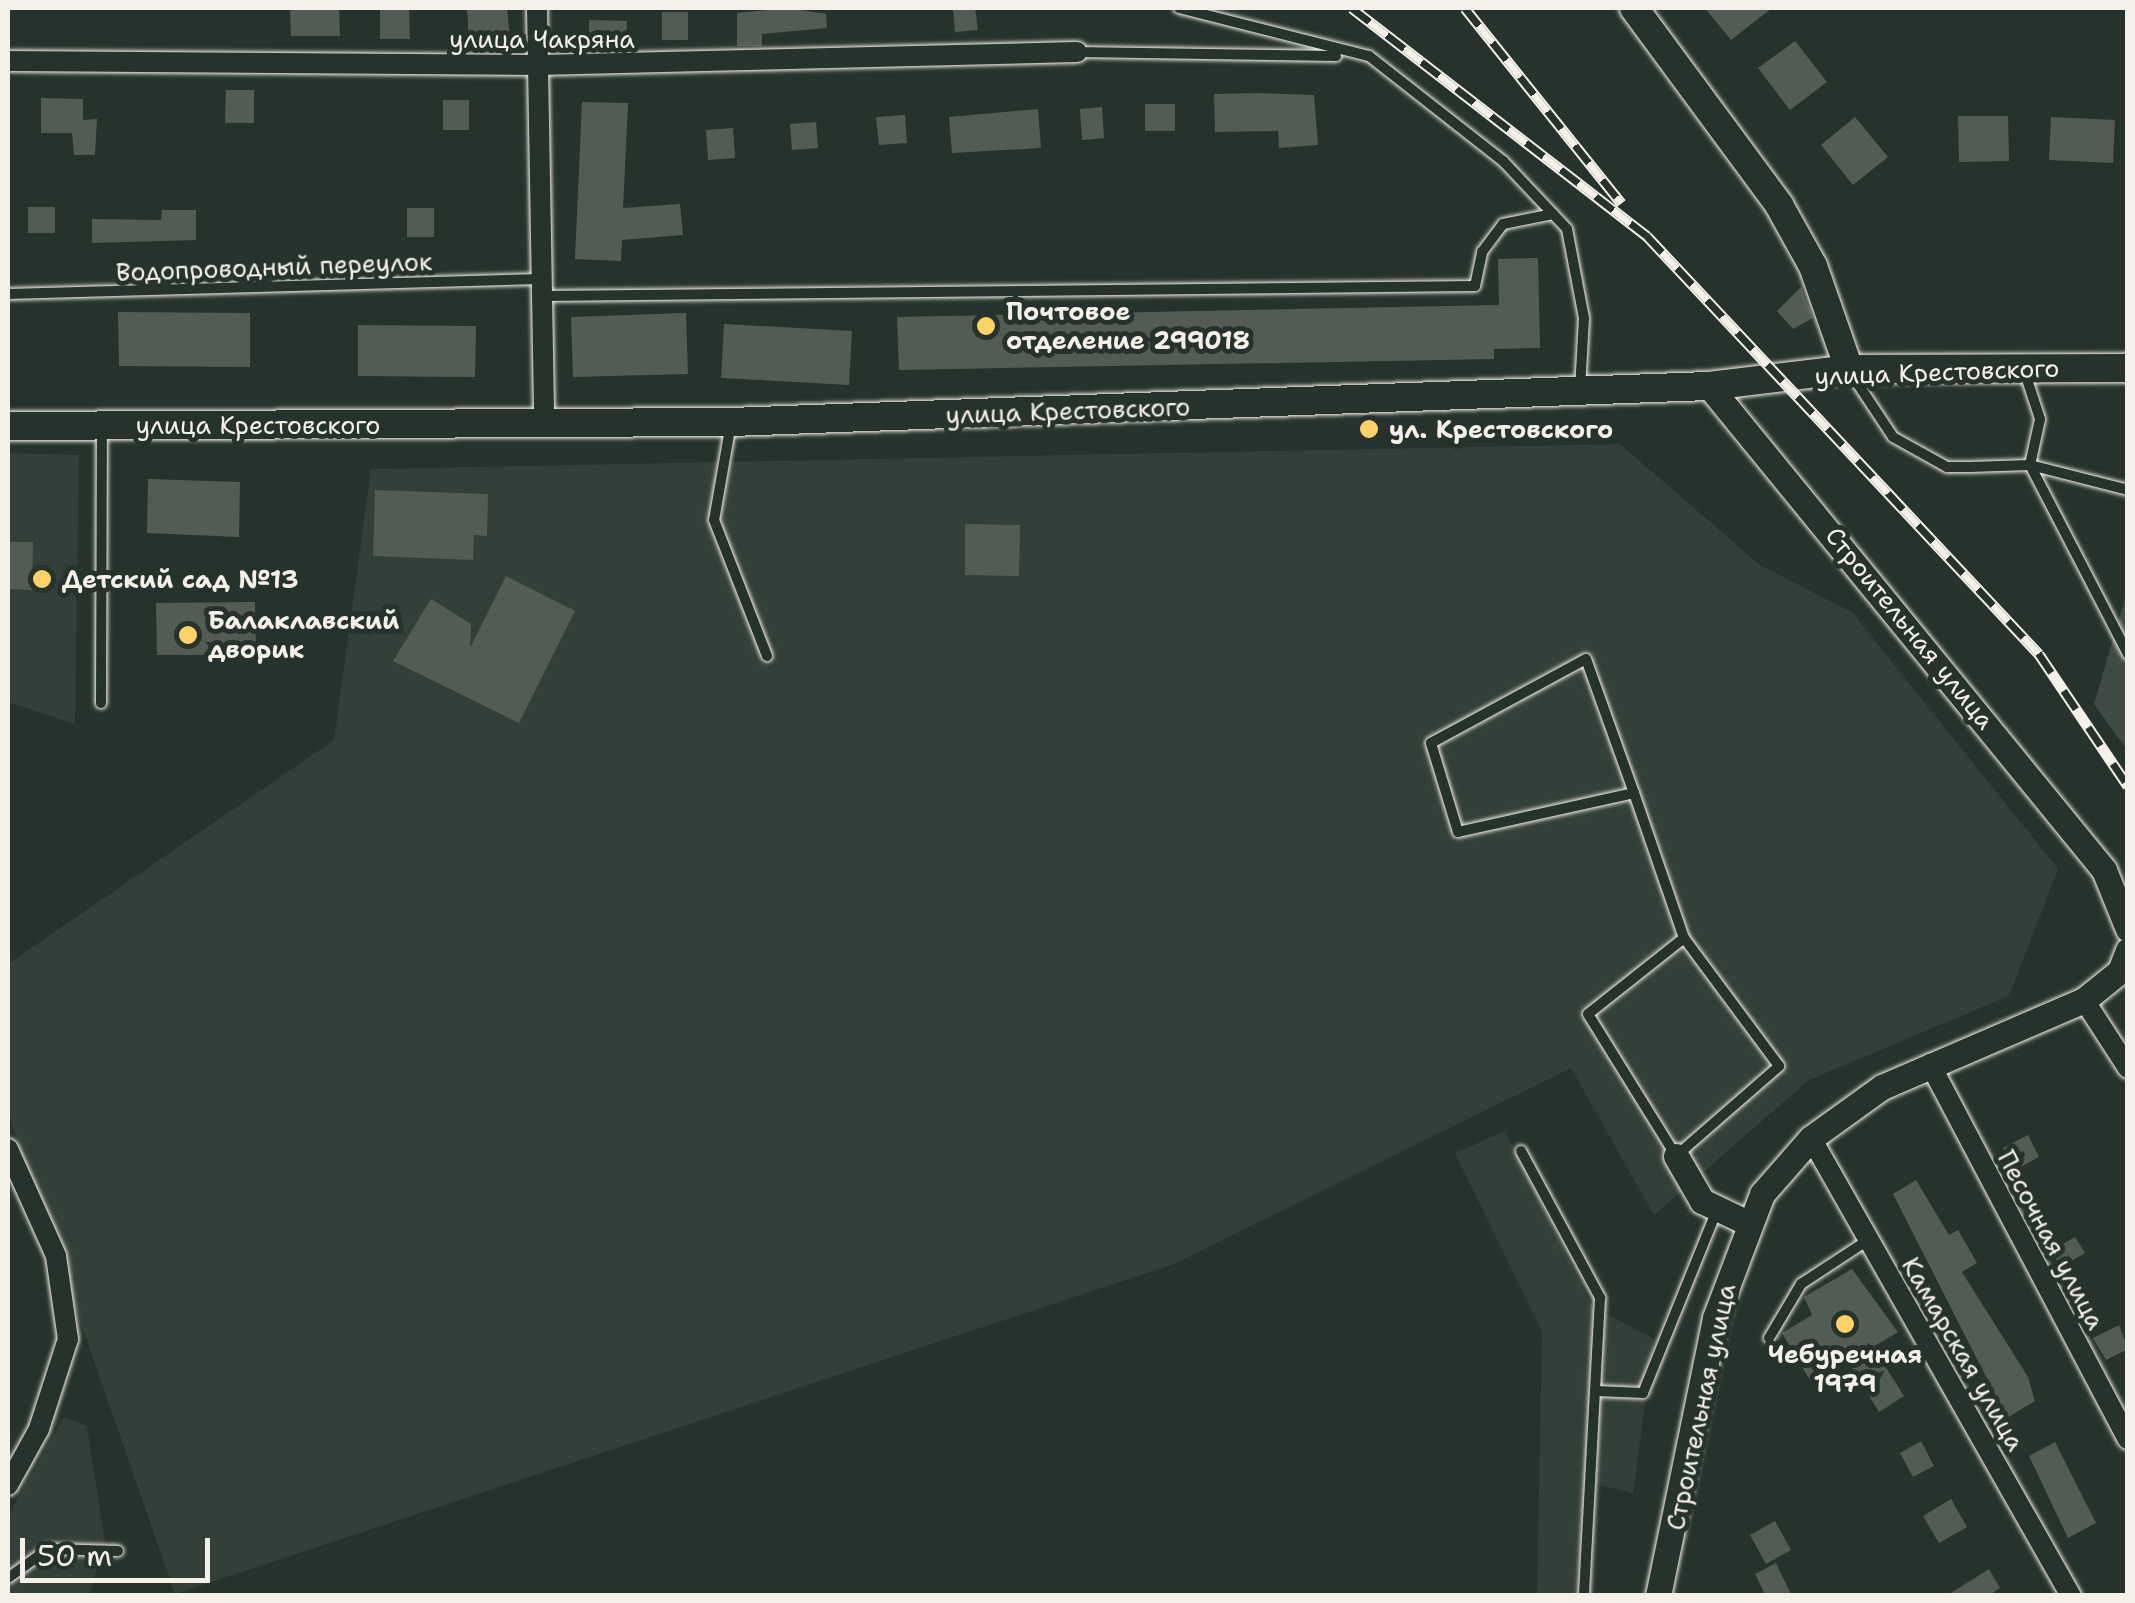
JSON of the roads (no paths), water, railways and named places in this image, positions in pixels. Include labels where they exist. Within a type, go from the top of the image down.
[{"type":"main road","points":[[1634,8],[1779,205],[1813,266],[1849,370]]},
{"type":"main road","name":"улица Крестовского","points":[[8,426],[731,422],[1709,386],[1849,370],[2128,368]]},
{"type":"street","points":[[538,8],[544,425]]},
{"type":"street","name":"улица Чакряна","points":[[8,61],[538,66],[1077,52]]},
{"type":"street","name":"Строительная улица","points":[[1709,386],[2104,870],[2128,929]]},
{"type":"street","name":"Строительная улица","points":[[1658,1596],[1715,1318],[1748,1223],[1811,1138],[1930,1064],[2084,1000],[2120,971],[2128,950]]},
{"type":"street","points":[[2084,1000],[2128,1068]]},
{"type":"street","name":"Песочная улица","points":[[1930,1064],[2128,1439]]},
{"type":"street","name":"Камарская улица","points":[[1811,1138],[2072,1596]]},
{"type":"street","points":[[8,1149],[56,1256],[68,1339],[38,1429],[8,1485]]},
{"type":"street","points":[[1676,1156],[1702,1202],[1748,1223]]},
{"type":"lane","points":[[1179,8],[1369,56],[1503,160],[1567,228],[1584,318],[1580,391]]},
{"type":"lane","points":[[1077,52],[1369,56]]},
{"type":"lane","name":"Водопроводный переулок","points":[[8,294],[542,288],[1475,286],[1482,252],[1503,224],[1554,214]]},
{"type":"lane","points":[[2022,367],[2040,419],[2030,465],[2128,654]]},
{"type":"lane","points":[[1849,370],[1877,418],[1909,448],[1948,467],[2030,465],[2128,490]]},
{"type":"lane","points":[[731,422],[714,520],[766,656]]},
{"type":"lane","points":[[101,703],[102,426]]},
{"type":"lane","points":[[1634,793],[1458,832],[1431,742],[1586,659],[1634,793],[1684,938],[1779,1066],[1676,1156],[1588,1014],[1684,938]]},
{"type":"lane","points":[[1521,1152],[1600,1298],[1584,1596]]},
{"type":"lane","points":[[1596,1391],[1644,1394],[1718,1209]]},
{"type":"lane","points":[[1769,1338],[1801,1284],[1869,1239]]},
{"type":"lane","points":[[8,1578],[48,1549],[118,1551]]},
{"type":"railway","points":[[1352,8],[1647,236],[2039,654],[2128,786]]},
{"type":"railway","points":[[1465,8],[1621,203]]},
{"type":"place","name":"Почтовое отделение 299018","points":[[986,326]]},
{"type":"place","name":"ул. Крестовского","points":[[1369,429]]},
{"type":"place","name":"Детский сад №13","points":[[42,579]]},
{"type":"place","name":"Балаклавский дворик","points":[[188,635]]},
{"type":"place","name":"Чебуречная 1979","points":[[1845,1324]]}]
